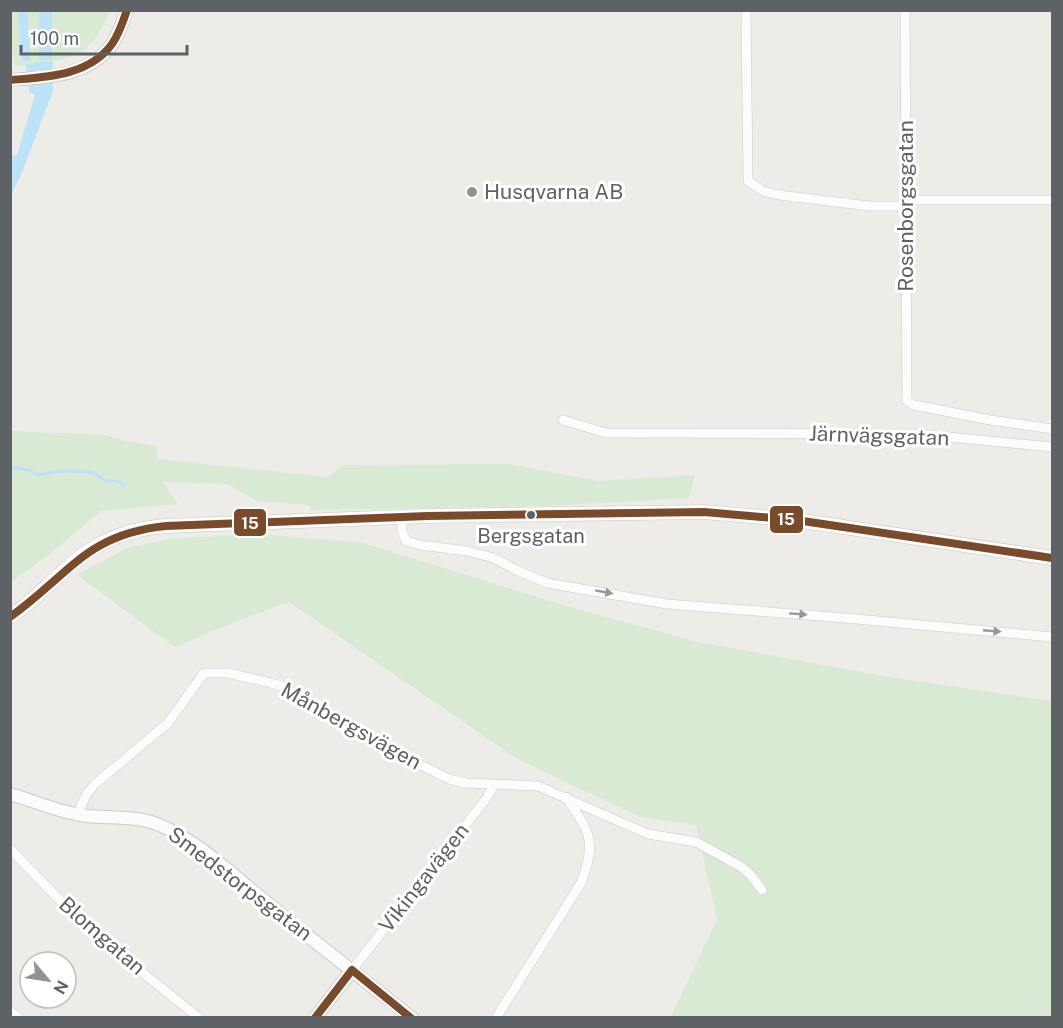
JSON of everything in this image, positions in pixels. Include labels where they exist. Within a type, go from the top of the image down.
[{"type":"main road","points":[[10,617],[28,606],[85,554],[108,541],[143,528],[239,522],[402,519],[428,516],[704,512],[796,520],[1053,558]]},
{"type":"street","points":[[11,80],[57,75],[76,71],[94,63],[116,38],[127,10]]},
{"type":"street","points":[[746,10],[748,181],[763,191],[869,206],[1053,200]]},
{"type":"street","name":"Rosenborgsgatan","points":[[905,10],[907,401],[924,407],[1053,429]]},
{"type":"street","name":"Järnvägsgatan","points":[[562,420],[606,433],[918,434],[1053,447]]},
{"type":"street","points":[[402,519],[402,531],[406,541],[420,545],[467,550],[494,558],[547,583],[668,604],[1053,637]]},
{"type":"street","name":"Månbergsvägen","points":[[78,814],[86,795],[94,784],[168,723],[204,673],[228,673],[283,686],[339,724],[449,778],[466,783],[538,786],[648,834],[696,842],[740,866],[750,874],[762,890]]},
{"type":"street","name":"Vikingavägen","points":[[352,970],[486,799],[494,785]]},
{"type":"street","name":"Smedstorpsgatan","points":[[10,794],[37,801],[58,810],[78,814],[103,818],[130,818],[156,823],[177,834],[234,876],[412,1017]]},
{"type":"street","points":[[496,1017],[580,884],[588,866],[589,836],[585,825],[566,798]]},
{"type":"street","name":"Blomgatan","points":[[10,849],[87,928],[199,1017]]},
{"type":"street","points":[[315,1017],[352,970]]},
{"type":"street","points":[[10,1011],[18,1017]]},
{"type":"green space","points":[[10,11],[110,11],[93,41],[73,56],[61,60],[15,66]]},
{"type":"green space","points":[[11,431],[106,435],[156,446],[158,459],[328,477],[343,465],[509,464],[598,481],[695,475],[689,498],[546,506],[311,510],[309,505],[257,501],[228,484],[163,482],[178,504],[101,511],[51,553],[11,582]]},
{"type":"green space","points":[[258,534],[363,543],[573,608],[698,642],[889,677],[1052,701],[1052,1017],[671,1017],[717,919],[696,825],[640,817],[516,758],[289,602],[175,647],[77,575],[127,548],[169,539]]},
{"type":"water","points":[[18,11],[27,11],[30,61],[22,61]]},
{"type":"water","points":[[39,11],[52,11],[52,59],[39,60]]},
{"type":"water","points":[[53,61],[53,91],[11,195],[11,156],[17,155],[35,95],[29,92],[26,64]]},
{"type":"waterway","points":[[10,467],[29,470],[38,475],[61,471],[92,472],[106,481],[117,481],[124,485]]},
{"type":"transit line","name":"15","points":[[10,80],[52,76],[79,69],[91,63],[112,44],[127,10]]},
{"type":"transit line","name":"15","points":[[10,617],[97,547],[139,530],[166,526],[428,516],[704,512],[796,520],[1052,558]]},
{"type":"transit line","name":"15","points":[[352,970],[411,1018]]},
{"type":"transit line","name":"15","points":[[315,1018],[352,970]]},
{"type":"place","name":"Husqvarna AB","points":[[472,192]]},
{"type":"place","name":"Bergsgatan","points":[[531,515]]}]
